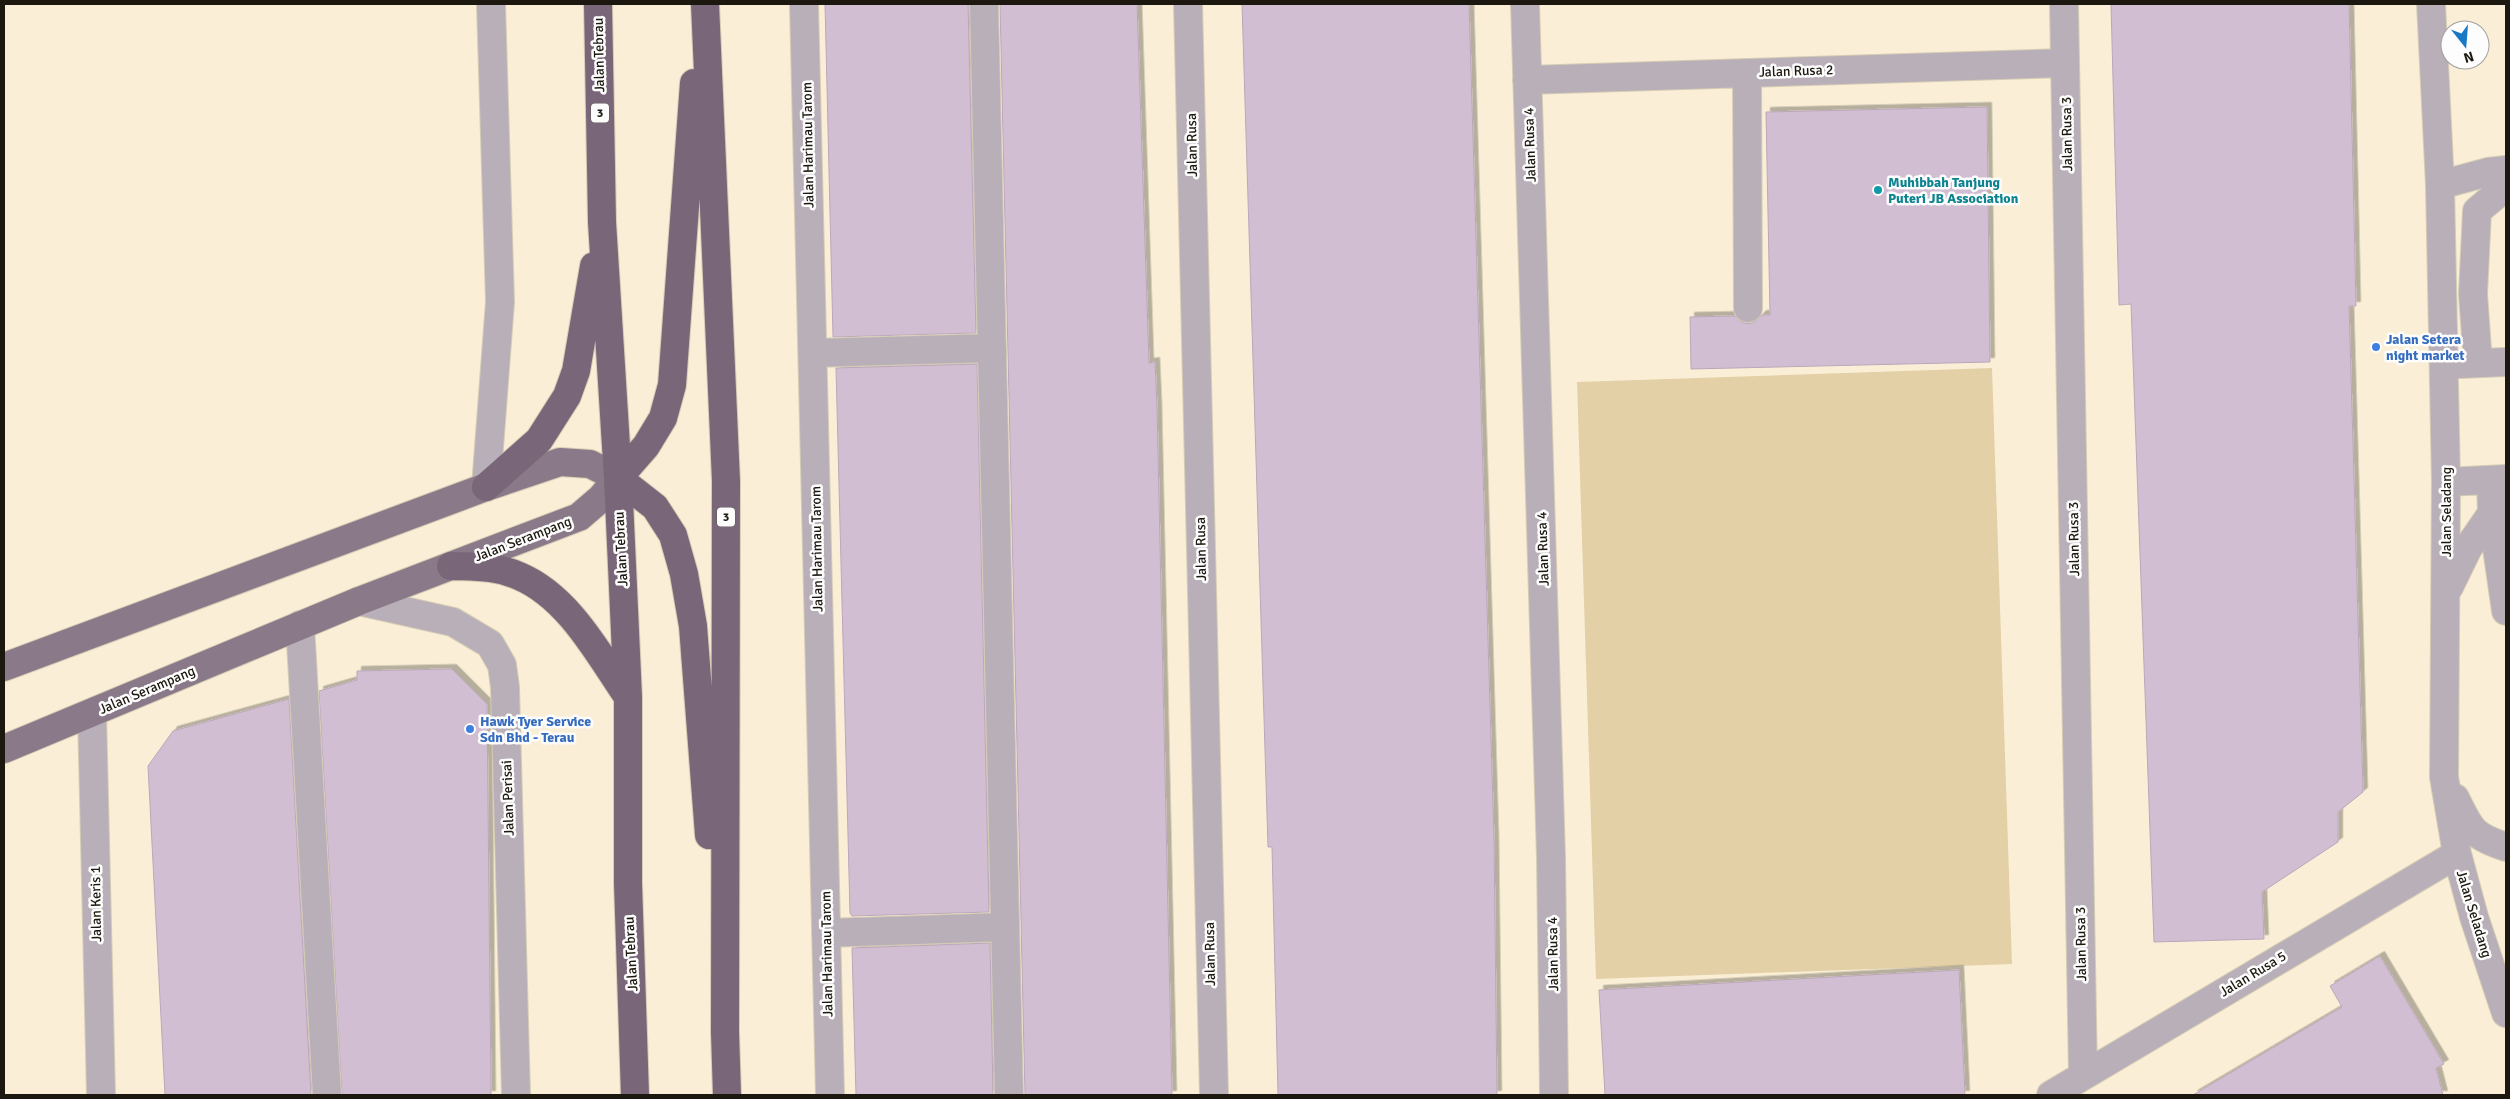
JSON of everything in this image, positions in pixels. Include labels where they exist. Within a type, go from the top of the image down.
[{"type":"highway","name":"Jalan Tebrau","points":[[598,4],[602,222],[618,478],[628,697],[628,883],[636,1095]]},
{"type":"highway","points":[[699,4],[672,385],[663,418],[646,446],[618,478],[656,507],[673,534],[684,574],[693,626],[725,1032]]},
{"type":"highway","name":"3","points":[[705,4],[726,482],[725,1032],[727,1095]]},
{"type":"highway","points":[[486,487],[538,440],[567,396],[576,371],[602,222]]},
{"type":"highway","points":[[451,566],[489,567],[520,576],[553,598],[578,626],[628,697]]},
{"type":"main road","points":[[4,668],[486,487],[560,462],[590,464],[618,478]]},
{"type":"main road","name":"Jalan Serampang","points":[[4,749],[359,601],[579,517],[600,499],[618,478]]},
{"type":"street","points":[[486,487],[500,302],[491,4]]},
{"type":"street","name":"Jalan Harimau Tarom","points":[[804,4],[830,1095]]},
{"type":"street","points":[[984,4],[1009,1095]]},
{"type":"street","name":"Jalan Rusa","points":[[1188,4],[1214,1095]]},
{"type":"street","name":"Jalan Rusa 4","points":[[1526,4],[1551,827],[1554,1095]]},
{"type":"street","name":"Jalan Rusa 3","points":[[2064,4],[2083,1074]]},
{"type":"street","name":"Jalan Seladang","points":[[2431,4],[2440,185],[2446,482],[2447,593],[2444,777],[2456,854],[2474,917],[2506,1013]]},
{"type":"street","name":"Jalan Rusa 2","points":[[1528,80],[2065,63]]},
{"type":"street","points":[[1747,73],[1748,308]]},
{"type":"street","points":[[2440,185],[2502,173],[2503,189],[2477,211],[2473,294],[2478,363]]},
{"type":"street","points":[[813,353],[992,348]]},
{"type":"street","points":[[2443,364],[2506,362]]},
{"type":"street","points":[[2446,482],[2498,479],[2492,514],[2506,611]]},
{"type":"street","points":[[2447,593],[2468,548],[2492,514]]},
{"type":"street","name":"Jalan Perisai","points":[[359,601],[453,622],[490,644],[502,665],[505,697],[516,1095]]},
{"type":"street","points":[[300,625],[327,1095]]},
{"type":"street","name":"Jalan Keris 1","points":[[92,713],[101,1095]]},
{"type":"street","points":[[2444,777],[2469,828],[2482,839],[2506,847]]},
{"type":"street","name":"Jalan Rusa 5","points":[[2051,1095],[2083,1074],[2456,854]]},
{"type":"street","points":[[826,932],[1005,927]]},
{"type":"shaded area","points":[[1992,368],[2012,964],[1596,979],[1577,382]]},
{"type":"building","points":[[825,4],[968,4],[976,333],[833,337]]},
{"type":"building","points":[[1000,4],[1137,4],[1149,363],[1155,362],[1157,407],[1172,1095],[1025,1095]]},
{"type":"building","points":[[1242,4],[1469,4],[1494,840],[1497,1095],[1278,1095],[1272,847],[1268,847]]},
{"type":"building","points":[[2111,4],[2349,4],[2356,306],[2349,306],[2363,792],[2338,812],[2338,842],[2262,892],[2264,939],[2154,942],[2131,304],[2119,305]]},
{"type":"building","points":[[1987,107],[1990,362],[1691,369],[1690,317],[1735,316],[1741,322],[1749,324],[1756,321],[1762,315],[1770,315],[1766,112]]},
{"type":"building","points":[[977,364],[989,912],[852,916],[850,913],[836,368]]},
{"type":"building","points":[[452,669],[487,704],[491,1095],[342,1095],[319,691],[357,680],[357,671]]},
{"type":"building","points":[[289,699],[311,1095],[165,1095],[148,766],[173,731]]},
{"type":"building","points":[[990,943],[993,1095],[856,1095],[852,948]]},
{"type":"building","points":[[2380,956],[2444,1064],[2436,1068],[2443,1095],[2193,1095],[2342,1007],[2330,986]]},
{"type":"building","points":[[1959,970],[1965,1095],[1605,1095],[1599,990]]},
{"type":"place","name":"Muhibbah Tanjung Puteri JB Association","points":[[1878,190]]},
{"type":"place","name":"Jalan Setera night market","points":[[2376,347]]},
{"type":"place","name":"Hawk Tyer Service Sdn Bhd - Terau","points":[[470,729]]}]
